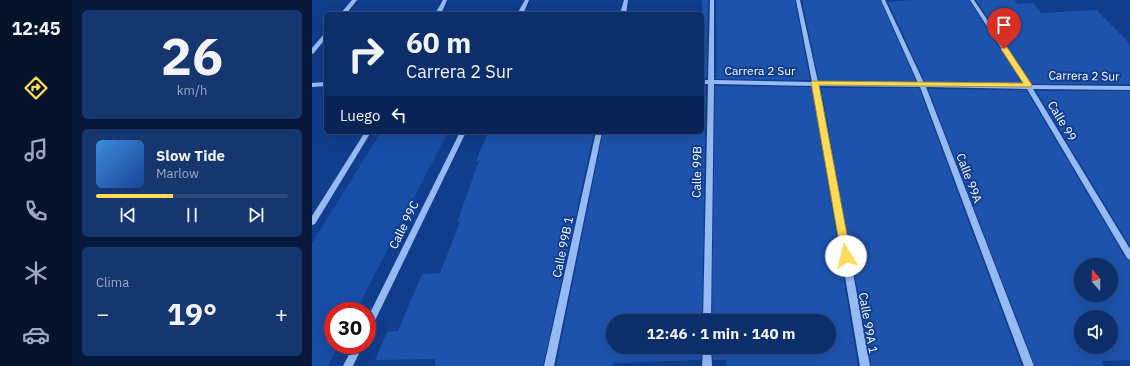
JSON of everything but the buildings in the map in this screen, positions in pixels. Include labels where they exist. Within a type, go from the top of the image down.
[{"type":"street","points":[[345,12],[355,0]]},
{"type":"street","points":[[439,12],[445,0]]},
{"type":"street","points":[[521,12],[527,0]]},
{"type":"street","points":[[623,12],[626,0]]},
{"type":"street","name":"Calle 99B","points":[[707,314],[712,0]]},
{"type":"street","name":"Calle 99A 1","points":[[798,0],[815,82],[865,366]]},
{"type":"street","name":"Calle 99A","points":[[883,0],[922,85],[1029,366]]},
{"type":"street","name":"Calle 99","points":[[972,0],[1028,85],[1130,256]]},
{"type":"street","points":[[312,52],[324,37]]},
{"type":"street","name":"Carrera 2 Sur","points":[[704,82],[815,82],[1130,88]]},
{"type":"street","points":[[312,85],[324,84]]},
{"type":"street","points":[[312,222],[367,134]]},
{"type":"street","name":"Calle 99C","points":[[376,310],[462,134]]},
{"type":"street","name":"Calle 99B 1","points":[[550,366],[599,134]]},
{"type":"street","points":[[348,366],[354,354]]},
{"type":"street","points":[[707,354],[707,366]]},
{"type":"shaded area","points":[[380,134],[447,134],[361,302],[324,302],[324,354],[334,354],[328,366],[312,366],[312,243]]},
{"type":"route","points":[[846,256],[815,82],[922,85],[1028,85],[1004,49]]}]
